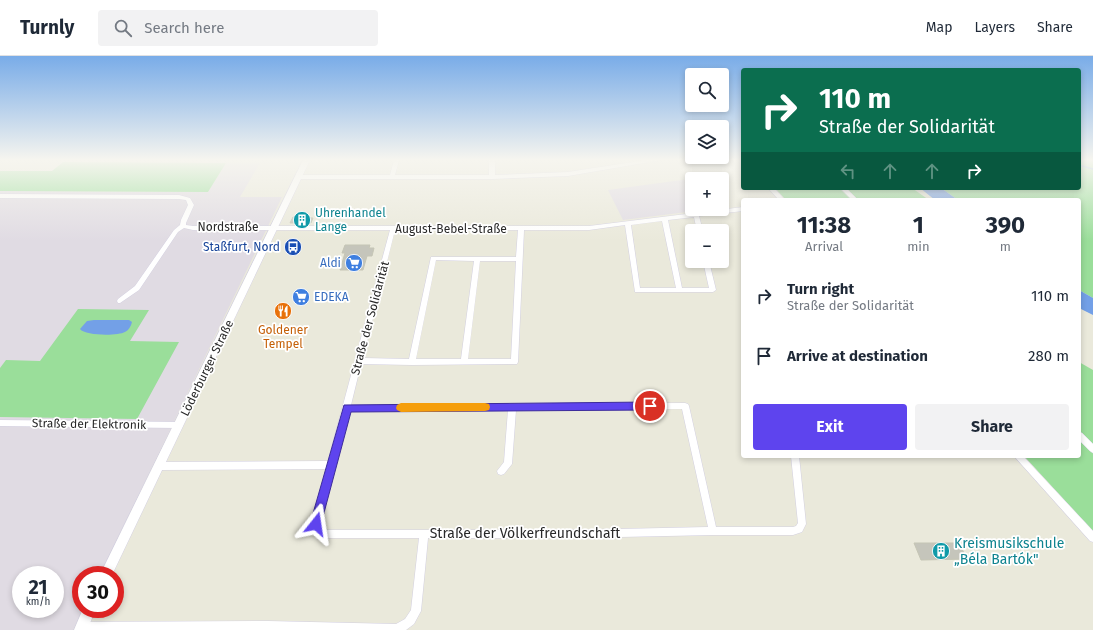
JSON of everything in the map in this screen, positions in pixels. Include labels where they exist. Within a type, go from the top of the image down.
[{"type":"street","name":"Löderburger Straße","points":[[110,566],[294,187]]},
{"type":"street","points":[[773,190],[780,198]]},
{"type":"street","points":[[845,190],[853,198]]},
{"type":"street","name":"Nordstraße","points":[[0,196],[179,197],[188,199],[191,204],[183,220],[183,226],[193,228],[275,227]]},
{"type":"street","name":"August-Bebel-Straße","points":[[729,211],[741,209]]},
{"type":"street","name":"August-Bebel-Straße","points":[[275,227],[521,229],[589,228],[688,216]]},
{"type":"street","points":[[665,219],[679,289]]},
{"type":"street","points":[[628,224],[637,290],[713,290],[708,268]]},
{"type":"street","points":[[120,301],[137,288],[176,231],[183,226]]},
{"type":"street","name":"Straße der Solidarität","points":[[336,534],[325,534],[318,531],[316,524],[393,228]]},
{"type":"street","points":[[359,361],[514,362],[521,229]]},
{"type":"street","points":[[412,362],[433,258],[520,259]]},
{"type":"street","points":[[464,362],[477,259]]},
{"type":"street","points":[[347,408],[685,406],[713,530]]},
{"type":"street","points":[[501,471],[508,464],[512,407]]},
{"type":"street","name":"Straße der Elektronik","points":[[0,423],[179,425]]},
{"type":"street","points":[[1081,437],[1093,450]]},
{"type":"street","name":"Straße der Völkerfreundschaft","points":[[336,534],[573,534],[713,530],[793,531],[799,529],[802,524],[795,458]]},
{"type":"street","points":[[1020,458],[1093,538]]},
{"type":"street","points":[[159,466],[331,465]]},
{"type":"street","points":[[86,618],[81,628],[268,626],[396,629],[405,626],[412,620],[416,611],[424,534]]},
{"type":"shaded area","points":[[211,187],[246,187],[240,197],[282,197],[104,566],[72,566],[72,618],[79,618],[73,630],[0,630],[0,191],[208,192]]},
{"type":"shaded area","points":[[632,187],[685,187],[685,212],[623,220],[608,190]]},
{"type":"green space","points":[[0,187],[211,187],[208,192],[0,191]]},
{"type":"green space","points":[[1081,187],[1093,187],[1093,298],[1081,291],[1081,198],[955,198],[944,190],[1081,190]]},
{"type":"green space","points":[[777,190],[915,190],[926,198],[784,198]]},
{"type":"green space","points":[[78,309],[149,310],[130,341],[179,342],[137,419],[0,417],[0,368],[6,360],[40,361]]},
{"type":"green space","points":[[1081,363],[1093,370],[1093,531],[1026,458],[1081,458]]},
{"type":"water","points":[[922,190],[944,190],[955,198],[932,198]]},
{"type":"water","points":[[1081,291],[1093,298],[1093,315],[1081,309]]},
{"type":"water","points":[[129,320],[132,322],[130,328],[126,331],[116,334],[102,335],[88,333],[80,329],[87,321]]},
{"type":"building","name":"Uhrenhandel Lange","points":[[293,217],[313,218],[311,223],[290,223]]},
{"type":"building","name":"Aldi","points":[[345,245],[370,245],[369,248],[374,248],[372,256],[367,256],[363,270],[340,270],[345,253],[342,253]]},
{"type":"building","name":"Kreismusikschule „Béla Bartók\"","points":[[914,543],[959,543],[967,559],[921,560]]},
{"type":"slow traffic","points":[[401,408],[485,407]]},
{"type":"place","name":"Uhrenhandel Lange","points":[[302,220]]},
{"type":"place","name":"Staßfurt, Nord","points":[[293,247]]},
{"type":"place","name":"Aldi","points":[[354,263]]},
{"type":"place","name":"EDEKA","points":[[301,297]]},
{"type":"place","name":"Goldener Tempel","points":[[283,311]]},
{"type":"place","name":"Kreismusikschule „Béla Bartók\"","points":[[941,551]]},
{"type":"route","points":[[316,524],[347,408],[650,406]]}]
